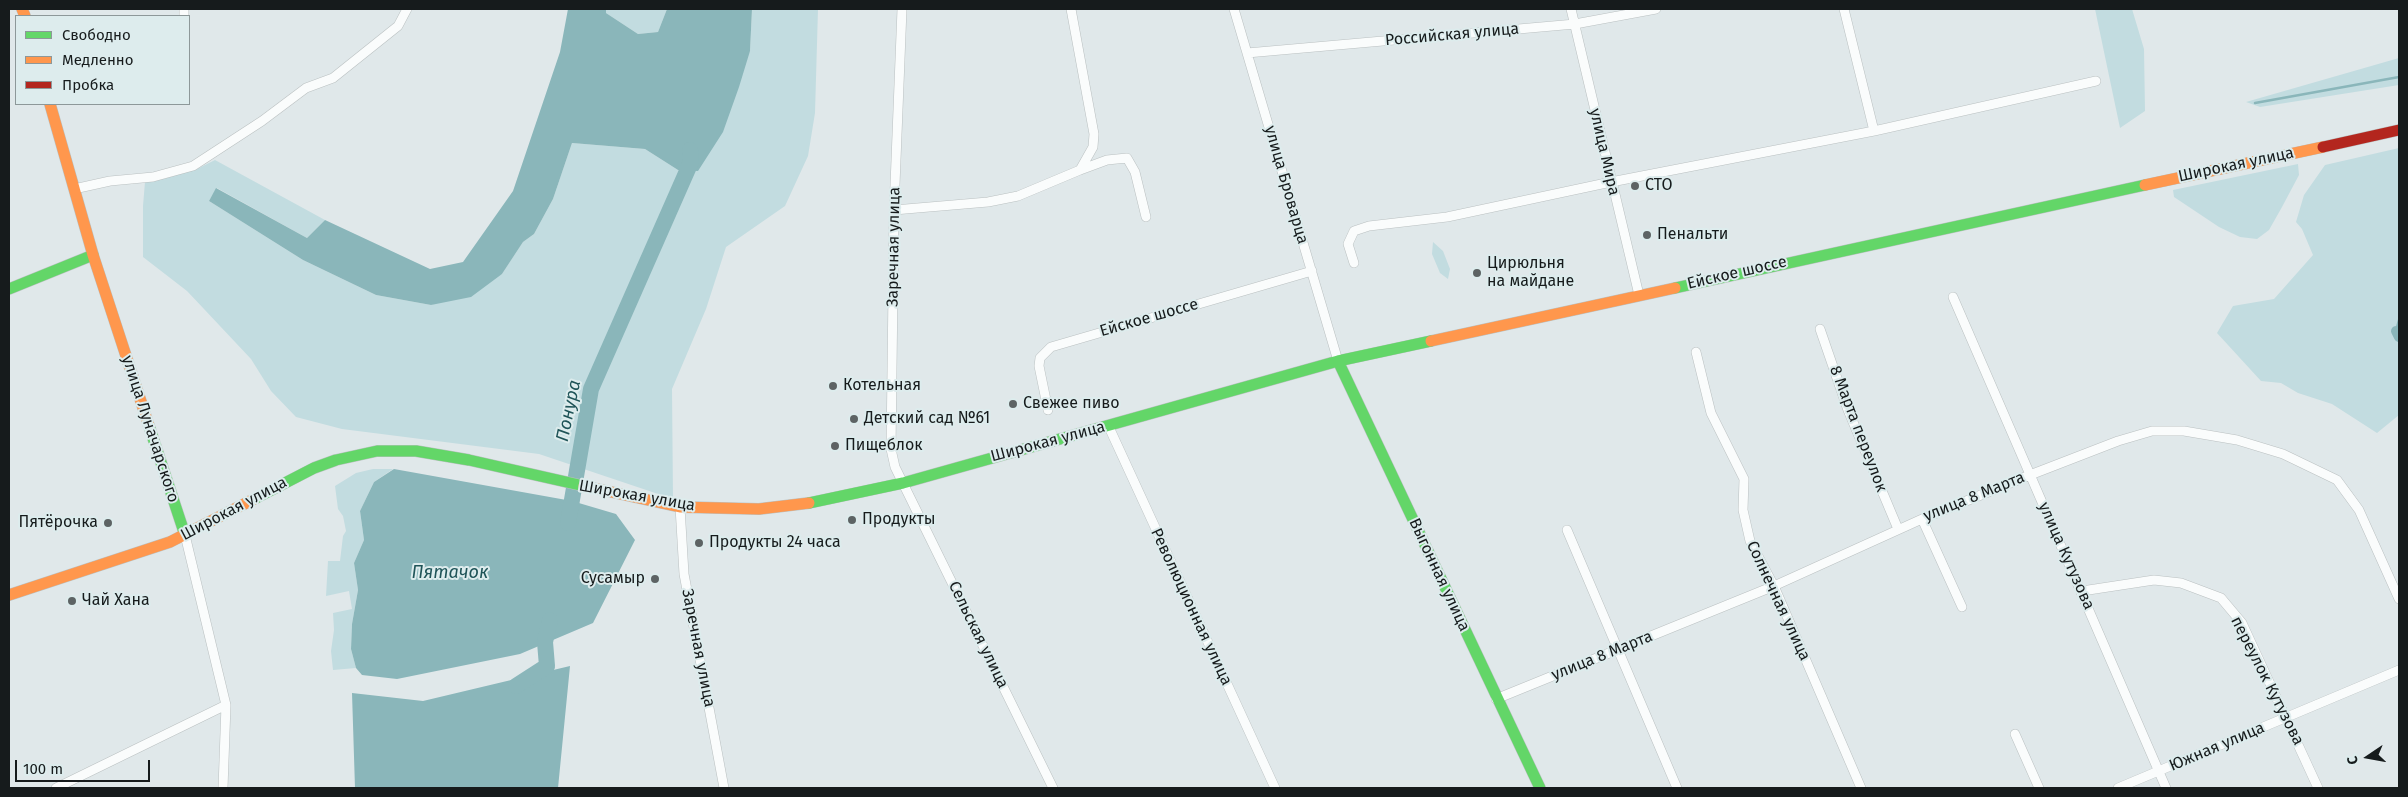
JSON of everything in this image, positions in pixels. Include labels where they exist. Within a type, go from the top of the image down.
[{"type":"main road","name":"улица Луначарского","points":[[50,105],[94,255],[185,535]]},
{"type":"main road","name":"Широкая улица","points":[[2136,187],[2399,130]]},
{"type":"main road","name":"Ейское шоссе","points":[[1338,362],[2136,187]]},
{"type":"main road","points":[[9,290],[94,255]]},
{"type":"main road","name":"Широкая улица","points":[[9,595],[143,551],[185,535],[281,483],[336,460],[377,451],[416,451],[469,460],[680,507],[759,509],[798,505],[902,482],[1338,362]]},
{"type":"main road","name":"Выгонная улица","points":[[1338,362],[1496,699],[1540,788]]},
{"type":"street","points":[[74,189],[110,181],[153,177],[193,166],[262,121],[306,88],[333,78],[398,26],[407,9]]},
{"type":"street","name":"Заречная улица","points":[[902,9],[894,210],[891,449],[895,467],[902,482]]},
{"type":"street","points":[[1071,9],[1090,123],[1094,134],[1093,146],[1080,170]]},
{"type":"street","name":"улица Броварца","points":[[1234,9],[1338,362]]},
{"type":"street","name":"улица Мира","points":[[1571,9],[1638,295]]},
{"type":"street","name":"Российская улица","points":[[1247,53],[1575,24],[1656,9]]},
{"type":"street","points":[[1844,9],[1874,131]]},
{"type":"street","points":[[1354,263],[1348,244],[1354,230],[1369,226],[1447,217],[1611,182],[1874,131],[2096,81]]},
{"type":"street","points":[[894,210],[988,202],[1018,196],[1107,160],[1127,158],[1135,172],[1146,217]]},
{"type":"street","name":"Ейское шоссе","points":[[1048,410],[1039,366],[1040,358],[1051,347],[1312,272]]},
{"type":"street","name":"улица Кутузова","points":[[1953,297],[2166,788]]},
{"type":"street","name":"8 Марта переулок","points":[[1820,329],[1848,410],[1898,530]]},
{"type":"street","name":"Солнечная улица","points":[[1696,352],[1711,413],[1744,479],[1743,510],[1750,541],[1774,586],[1861,788]]},
{"type":"street","name":"Революционная улица","points":[[1108,425],[1275,788]]},
{"type":"street","name":"улица 8 Марта","points":[[1496,699],[1774,586],[1922,518],[2118,441],[2152,431],[2184,431],[2237,440],[2283,454],[2337,480],[2359,510],[2399,599]]},
{"type":"street","name":"Сельская улица","points":[[902,482],[1053,788]]},
{"type":"street","name":"Заречная улица","points":[[680,507],[684,574],[724,788]]},
{"type":"street","points":[[1922,518],[1962,607]]},
{"type":"street","points":[[1567,530],[1677,788]]},
{"type":"street","name":"улица Луначарского","points":[[185,535],[226,705],[223,788]]},
{"type":"street","name":"переулок Кутузова","points":[[2082,591],[2154,580],[2181,584],[2221,598],[2242,623],[2318,788]]},
{"type":"street","name":"Южная улица","points":[[2118,788],[2399,670]]},
{"type":"street","points":[[56,788],[226,705]]},
{"type":"street","points":[[2015,734],[2039,788]]},
{"type":"shaded area","points":[[606,9],[667,9],[658,32],[638,34],[606,13]]},
{"type":"shaded area","points":[[752,9],[818,9],[815,113],[808,156],[785,206],[726,247],[706,309],[672,389],[673,499],[539,454],[342,429],[296,417],[271,391],[251,359],[187,291],[143,257],[145,182],[197,169],[215,160],[325,220],[307,238],[217,188],[209,201],[303,260],[376,295],[431,305],[502,274],[523,242],[534,234],[553,199],[572,143],[645,149],[678,170],[750,51]]},
{"type":"shaded area","points":[[2095,9],[2132,9],[2144,49],[2145,111],[2120,128]]},
{"type":"shaded area","points":[[2399,58],[2399,85],[2260,107],[2246,102]]},
{"type":"shaded area","points":[[2399,148],[2399,415],[2377,433],[2332,404],[2298,393],[2281,383],[2261,381],[2217,333],[2233,306],[2274,299],[2313,255],[2302,229],[2296,222],[2304,195],[2325,165]]},
{"type":"shaded area","points":[[2298,164],[2299,175],[2282,207],[2269,230],[2257,239],[2240,237],[2219,227],[2174,197],[2173,190]]},
{"type":"shaded area","points":[[1433,242],[1443,251],[1450,269],[1448,279],[1440,273],[1432,254]]},
{"type":"shaded area","points":[[373,469],[393,469],[374,482],[360,511],[364,540],[354,563],[358,590],[352,624],[351,649],[356,668],[333,670],[331,651],[334,630],[333,613],[352,609],[349,591],[326,596],[328,561],[340,561],[343,536],[346,531],[343,516],[338,509],[335,486],[356,473]]},
{"type":"water","points":[[568,9],[606,9],[606,13],[638,34],[658,32],[667,9],[752,9],[750,51],[739,87],[723,132],[698,171],[678,170],[645,149],[572,143],[553,199],[534,234],[523,242],[502,274],[471,297],[431,305],[376,295],[303,260],[209,201],[216,188],[307,238],[325,220],[430,269],[463,262],[513,191],[560,52]]},
{"type":"water","name":"Пятачок","points":[[394,469],[572,501],[616,514],[635,540],[593,623],[520,654],[397,679],[362,675],[356,668],[351,649],[352,624],[358,590],[354,563],[364,540],[360,511],[374,482]]},
{"type":"water","points":[[570,666],[558,788],[355,788],[352,693],[423,701]]},
{"type":"waterway","points":[[2255,103],[2399,77]]},
{"type":"waterway","name":"Понура","points":[[568,523],[591,389],[691,162],[690,150]]},
{"type":"waterway","points":[[2396,331],[2399,320]]},
{"type":"waterway","points":[[2396,331],[2399,337]]},
{"type":"waterway","name":"Понура","points":[[516,686],[547,666],[545,642],[550,620]]},
{"type":"traffic: fast","points":[[1675,288],[2145,185]]},
{"type":"traffic: fast","points":[[9,289],[93,255]]},
{"type":"traffic: fast","points":[[809,503],[903,483],[1338,361],[1431,341]]},
{"type":"traffic: fast","points":[[1338,361],[1540,788]]},
{"type":"traffic: fast","points":[[149,426],[185,535]]},
{"type":"traffic: fast","points":[[254,499],[314,468],[336,460],[377,451],[416,451],[469,460],[584,486]]},
{"type":"traffic: slow","points":[[22,9],[25,15]]},
{"type":"traffic: slow","points":[[50,105],[93,255],[149,426]]},
{"type":"traffic: slow","points":[[2145,185],[2323,147]]},
{"type":"traffic: slow","points":[[1431,341],[1675,288]]},
{"type":"traffic: slow","points":[[584,486],[680,507],[759,509],[809,503]]},
{"type":"traffic: slow","points":[[9,595],[170,542],[254,499]]},
{"type":"traffic: jam","points":[[2323,147],[2399,130]]},
{"type":"place","name":"СТО","points":[[1635,186]]},
{"type":"place","name":"Пенальти","points":[[1647,235]]},
{"type":"place","name":"Цирюльня на майдане","points":[[1477,273]]},
{"type":"place","name":"Котельная","points":[[833,386]]},
{"type":"place","name":"Свежее пиво","points":[[1013,404]]},
{"type":"place","name":"Детский сад №61","points":[[854,419]]},
{"type":"place","name":"Пищеблок","points":[[835,446]]},
{"type":"place","name":"Продукты","points":[[852,520]]},
{"type":"place","name":"Пятёрочка","points":[[108,523]]},
{"type":"place","name":"Продукты 24 часа","points":[[699,543]]},
{"type":"place","name":"Сусамыр","points":[[655,579]]},
{"type":"place","name":"Чай Хана","points":[[72,601]]}]
